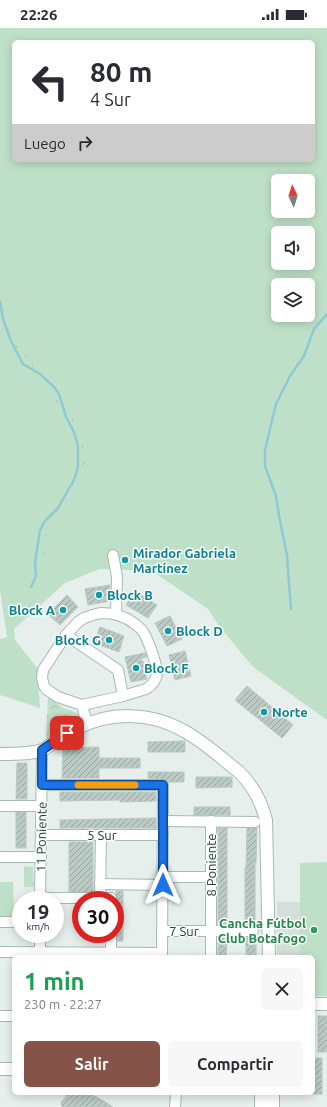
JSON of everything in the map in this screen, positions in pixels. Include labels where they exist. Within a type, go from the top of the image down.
[{"type":"street","points":[[113,555],[117,577],[116,614]]},
{"type":"street","points":[[102,613],[116,614],[130,620],[145,635],[157,670],[154,682],[149,687],[123,696],[82,705],[58,697],[46,689],[43,682],[43,670],[66,635],[78,622],[90,616],[102,613]]},
{"type":"street","points":[[66,635],[118,670],[123,696]]},
{"type":"street","points":[[82,705],[87,724]]},
{"type":"street","points":[[0,754],[42,750],[67,733],[87,724],[109,718],[127,716],[144,717],[167,723],[191,735],[238,771],[251,784],[260,801],[266,820],[269,955]]},
{"type":"street","name":"11 Poniente","points":[[40,891],[42,750]]},
{"type":"street","points":[[42,785],[163,785],[162,955]]},
{"type":"street","points":[[0,806],[41,806]]},
{"type":"street","points":[[163,821],[255,822]]},
{"type":"street","name":"8 Poniente","points":[[210,955],[211,821]]},
{"type":"street","name":"5 Sur","points":[[41,835],[163,835]]},
{"type":"street","points":[[100,835],[100,891]]},
{"type":"street","points":[[0,857],[41,857]]},
{"type":"street","points":[[100,884],[111,885],[211,877]]},
{"type":"street","points":[[111,885],[111,891]]},
{"type":"street","points":[[0,922],[12,922]]},
{"type":"street","name":"7 Sur","points":[[162,931],[253,931]]},
{"type":"street","points":[[42,943],[45,954]]},
{"type":"street","points":[[111,943],[111,953]]},
{"type":"street","name":"7 Sur","points":[[0,952],[162,955]]},
{"type":"street","points":[[315,1004],[327,1004]]},
{"type":"street","points":[[0,1016],[12,1016]]},
{"type":"street","points":[[0,1069],[12,1069]]},
{"type":"street","points":[[175,1107],[176,1095]]},
{"type":"street","points":[[261,1095],[261,1107]]},
{"type":"street","points":[[273,1095],[273,1107]]},
{"type":"shaded area","points":[[277,902],[300,902],[300,955],[277,955]]},
{"type":"green space","points":[[0,28],[327,28],[327,720],[253,667],[219,626],[208,609],[152,571],[100,569],[65,583],[14,629],[15,640],[38,669],[40,708],[0,695],[0,639],[7,637],[0,590]]},
{"type":"green space","points":[[0,298],[4,311],[5,328],[11,339],[26,354],[50,387],[56,399],[75,421],[79,430],[84,451],[85,460],[82,472],[68,498],[48,529],[44,544],[45,551],[43,561],[34,579],[42,559],[44,539],[46,529],[59,507],[66,499],[78,477],[82,467],[83,451],[78,433],[71,418],[56,401],[49,387],[31,366],[24,354],[10,341],[7,336],[5,330]]},
{"type":"green space","points":[[48,697],[64,708],[77,713],[79,717],[50,740],[46,738]]},
{"type":"green space","name":"Cancha Fútbol Club Botafogo","points":[[327,862],[327,996],[315,996],[315,955],[300,955],[300,863]]},
{"type":"green space","points":[[24,866],[33,867],[34,887],[24,887]]},
{"type":"green space","points":[[0,882],[13,882],[12,916],[0,916]]},
{"type":"building","name":"Block B","points":[[110,585],[110,601],[88,605],[85,589]]},
{"type":"building","points":[[135,591],[157,605],[148,618],[126,605]]},
{"type":"building","name":"Block A","points":[[67,595],[78,607],[60,625],[48,614]]},
{"type":"building","name":"Block D","points":[[170,616],[182,639],[167,646],[155,623]]},
{"type":"building","name":"Block G","points":[[100,627],[124,636],[119,652],[94,643]]},
{"type":"building","points":[[185,651],[191,676],[175,680],[169,655]]},
{"type":"building","name":"Block F","points":[[145,653],[147,656],[140,660],[143,661],[147,679],[131,682],[125,657]]},
{"type":"building","name":"Norte","points":[[247,686],[293,725],[282,738],[235,700]]},
{"type":"building","points":[[185,741],[185,752],[148,752],[148,742]]},
{"type":"building","points":[[99,747],[99,758],[140,758],[140,768],[99,768],[99,778],[62,778],[63,748]]},
{"type":"building","points":[[17,763],[27,763],[27,799],[16,799]]},
{"type":"building","points":[[148,772],[184,772],[184,782],[169,782],[163,779],[148,778]]},
{"type":"building","points":[[196,777],[232,777],[232,787],[196,788]]},
{"type":"building","points":[[60,792],[156,792],[156,801],[60,801]]},
{"type":"building","points":[[194,807],[230,807],[230,815],[194,815]]},
{"type":"building","points":[[16,812],[26,812],[26,848],[16,848]]},
{"type":"building","points":[[156,818],[156,828],[60,828],[60,820]]},
{"type":"building","points":[[218,828],[227,828],[227,924],[218,924]]},
{"type":"building","points":[[247,828],[257,828],[255,863],[255,925],[245,924]]},
{"type":"building","points":[[69,842],[93,842],[93,891],[69,892]]},
{"type":"building","points":[[256,937],[256,955],[246,955],[246,938]]},
{"type":"building","points":[[218,938],[227,938],[226,955],[218,955]]},
{"type":"building","points":[[318,1016],[327,1016],[327,1052],[318,1052]]},
{"type":"building","points":[[315,1058],[322,1058],[322,1094],[315,1094]]},
{"type":"building","points":[[66,1095],[93,1095],[113,1107],[62,1107],[61,1102]]},
{"type":"waterway","points":[[0,302],[3,319],[11,341],[23,364],[40,374],[55,388],[59,394],[66,417],[74,432],[78,446],[78,467],[74,480],[58,508],[45,521],[40,530],[35,563],[36,576],[31,587]]},
{"type":"waterway","points":[[291,609],[287,555],[276,496],[265,466],[265,450],[276,404],[290,376],[304,356],[314,329],[327,314]]},
{"type":"slow traffic","points":[[78,785],[135,785]]},
{"type":"place","name":"Mirador Gabriela Martínez","points":[[125,560]]},
{"type":"place","name":"Block B","points":[[99,595]]},
{"type":"place","name":"Block A","points":[[63,610]]},
{"type":"place","name":"Block D","points":[[168,631]]},
{"type":"place","name":"Block G","points":[[109,640]]},
{"type":"place","name":"Block F","points":[[136,668]]},
{"type":"place","name":"Norte","points":[[264,712]]},
{"type":"place","name":"Cancha Fútbol Club Botafogo","points":[[314,930]]},
{"type":"route","points":[[67,733],[42,750],[42,785],[163,785],[163,885]]}]
